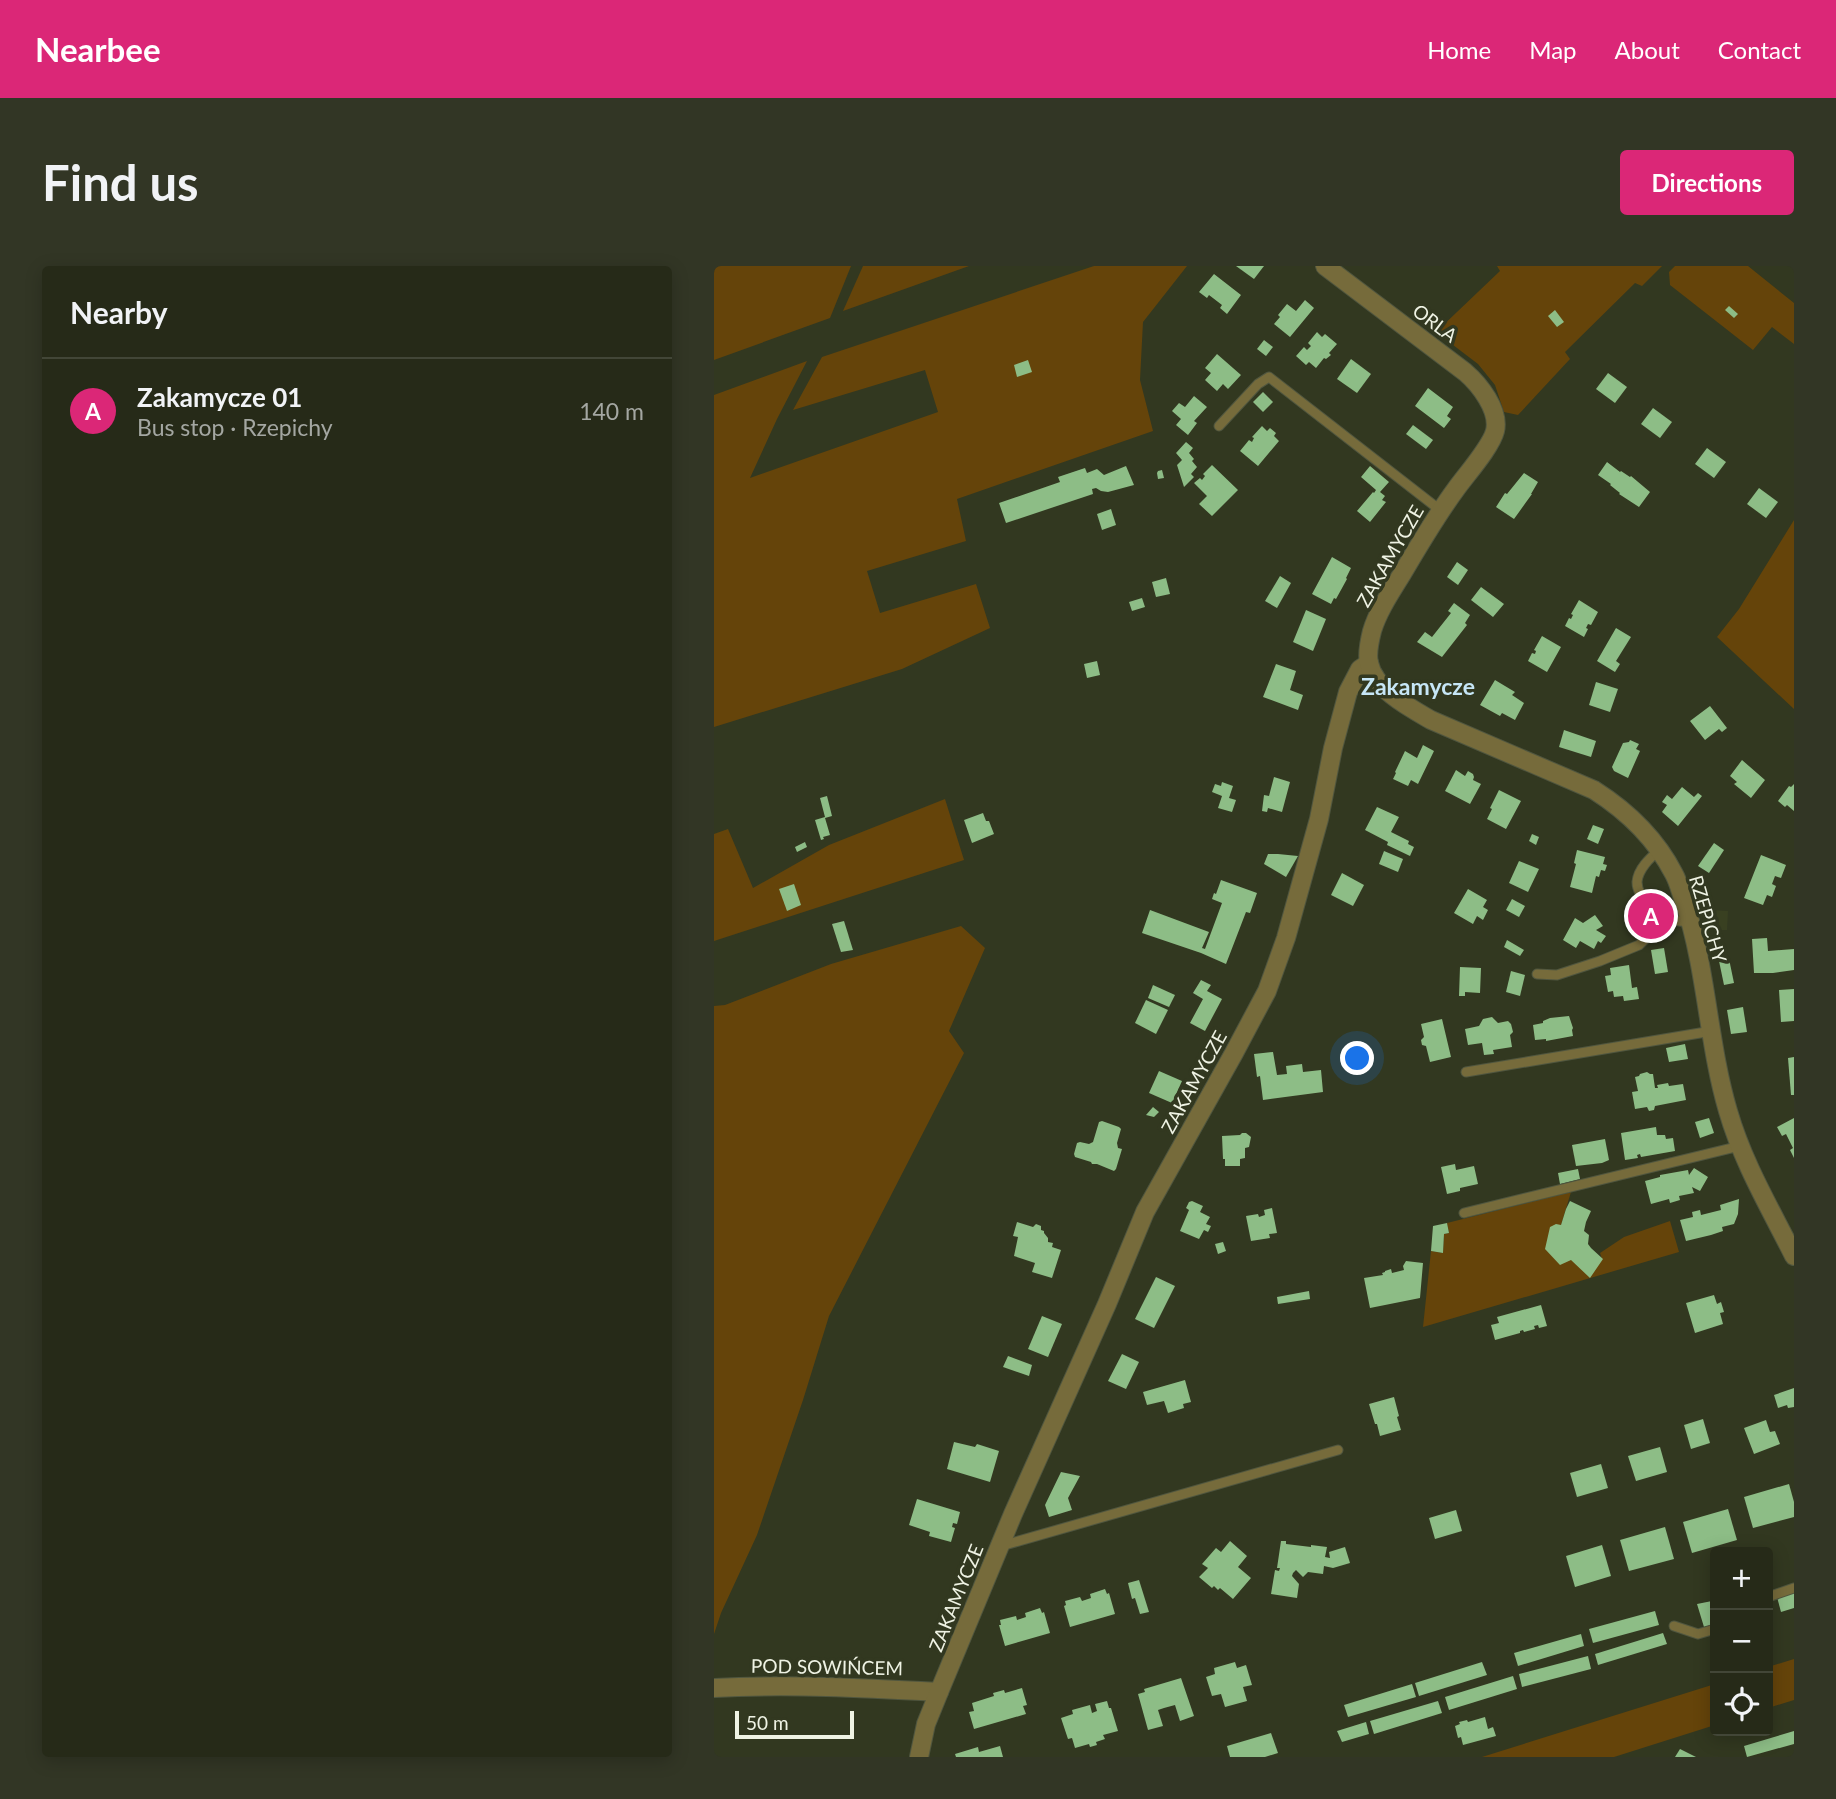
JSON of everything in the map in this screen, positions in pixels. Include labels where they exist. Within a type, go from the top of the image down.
[{"type":"street","name":"ORLA","points":[[1325,266],[1478,384],[1495,416],[1495,431]]},
{"type":"street","name":"ZAKAMYCZE","points":[[919,1757],[926,1724],[939,1692],[1145,1212],[1267,991],[1286,937],[1319,819],[1333,748],[1348,692],[1360,669],[1369,663],[1372,632],[1382,608],[1440,510],[1478,460],[1495,431]]},
{"type":"street","name":"RZEPICHY","points":[[1369,663],[1383,686],[1409,708],[1594,790],[1627,814],[1659,850],[1675,875],[1696,942],[1727,1110],[1748,1167],[1794,1256]]},
{"type":"street","name":"POD SOWIŃCEM","points":[[714,1688],[857,1688],[939,1692]]},
{"type":"lane","points":[[1219,426],[1258,384],[1269,377],[1440,510]]},
{"type":"lane","points":[[1659,850],[1646,863],[1637,881],[1641,895],[1667,918],[1680,922],[1690,920]]},
{"type":"lane","points":[[1537,974],[1557,975],[1639,945],[1667,918]]},
{"type":"lane","points":[[1466,1072],[1712,1031]]},
{"type":"lane","points":[[1464,1213],[1740,1146]]},
{"type":"lane","points":[[1000,1547],[1338,1450]]},
{"type":"lane","points":[[1773,1595],[1794,1588]]},
{"type":"lane","points":[[1674,1626],[1698,1634],[1710,1630]]},
{"type":"shaded area","points":[[714,266],[851,266],[830,318],[714,360]]},
{"type":"shaded area","points":[[863,266],[969,266],[843,311]]},
{"type":"shaded area","points":[[1094,266],[1187,266],[1143,322],[1140,380],[1153,431],[957,499],[966,541],[867,571],[880,613],[976,584],[990,628],[902,669],[714,727],[714,395],[807,361],[750,478],[938,412],[925,370],[793,410],[822,357]]},
{"type":"shaded area","points":[[1497,266],[1662,266],[1642,286],[1635,283],[1565,352],[1570,359],[1518,415],[1504,412],[1495,385],[1478,364],[1436,332],[1500,271]]},
{"type":"shaded area","points":[[1675,266],[1748,266],[1794,303],[1794,344],[1772,327],[1753,350],[1670,285],[1669,272]]},
{"type":"shaded area","points":[[1794,520],[1794,709],[1717,637],[1739,609]]},
{"type":"shaded area","points":[[945,799],[964,860],[714,941],[714,834],[728,829],[753,888],[829,845]]},
{"type":"shaded area","points":[[1709,910],[1728,911],[1727,930],[1713,930]]},
{"type":"shaded area","points":[[961,926],[985,948],[949,1031],[964,1053],[829,1316],[757,1535],[714,1634],[714,1006],[725,1005],[831,964]]},
{"type":"shaded area","points":[[1571,1192],[1561,1225],[1571,1260],[1602,1259],[1600,1253],[1624,1237],[1670,1221],[1679,1252],[1423,1327],[1431,1251],[1443,1253],[1444,1234],[1449,1233],[1447,1223]]},
{"type":"shaded area","points":[[1794,1659],[1794,1700],[1773,1706],[1773,1673],[1773,1665]]},
{"type":"shaded area","points":[[1710,1686],[1710,1727],[1614,1757],[1482,1757]]},
{"type":"building","points":[[1236,266],[1264,266],[1254,279]]},
{"type":"building","points":[[1214,274],[1241,295],[1227,314],[1220,308],[1222,305],[1209,295],[1207,298],[1199,292]]},
{"type":"building","points":[[1305,300],[1314,308],[1290,337],[1274,324],[1287,304],[1296,311]]},
{"type":"building","points":[[1729,306],[1738,314],[1734,318],[1725,310]]},
{"type":"building","points":[[1555,310],[1564,322],[1557,327],[1548,316]]},
{"type":"building","points":[[1317,332],[1322,337],[1325,334],[1337,344],[1329,353],[1331,355],[1324,358],[1316,368],[1309,362],[1306,365],[1296,356],[1304,347],[1307,350],[1311,346],[1308,343]]},
{"type":"building","points":[[1264,340],[1273,347],[1266,356],[1257,349]]},
{"type":"building","points":[[1217,354],[1241,375],[1228,389],[1223,384],[1217,391],[1205,380],[1211,373],[1205,368]]},
{"type":"building","points":[[1351,359],[1371,374],[1357,393],[1337,379]]},
{"type":"building","points":[[1028,360],[1032,372],[1017,377],[1014,365]]},
{"type":"building","points":[[1608,373],[1627,387],[1615,403],[1596,389]]},
{"type":"building","points":[[1428,388],[1453,407],[1447,416],[1451,419],[1444,428],[1415,406]]},
{"type":"building","points":[[1263,392],[1273,402],[1263,412],[1253,402]]},
{"type":"building","points":[[1194,396],[1207,407],[1194,421],[1197,423],[1188,435],[1176,425],[1181,419],[1172,411],[1179,403],[1185,407]]},
{"type":"building","points":[[1653,408],[1672,422],[1660,438],[1641,424]]},
{"type":"building","points":[[1413,425],[1433,440],[1426,449],[1406,434]]},
{"type":"building","points":[[1262,426],[1267,431],[1270,428],[1276,433],[1274,436],[1279,441],[1258,466],[1240,451],[1249,440],[1252,442],[1252,437]]},
{"type":"building","points":[[1186,442],[1193,448],[1189,453],[1197,467],[1191,474],[1194,477],[1184,487],[1177,465],[1182,460],[1176,453]]},
{"type":"building","points":[[1707,448],[1726,462],[1714,478],[1695,464]]},
{"type":"building","points":[[1607,462],[1631,476],[1650,492],[1639,507],[1598,475]]},
{"type":"building","points":[[1212,465],[1238,490],[1212,516],[1199,504],[1207,496],[1194,483],[1200,478],[1202,480],[1205,476],[1203,474]]},
{"type":"building","points":[[1126,466],[1134,485],[1108,492],[1092,489],[1093,494],[1006,523],[999,503],[1060,482],[1058,477],[1085,468],[1087,473],[1097,469],[1104,475]]},
{"type":"building","points":[[1370,466],[1389,482],[1380,492],[1385,496],[1382,500],[1386,502],[1370,522],[1357,511],[1376,490],[1361,477]]},
{"type":"building","points":[[1162,470],[1164,478],[1158,479],[1157,473]]},
{"type":"building","points":[[1524,473],[1538,482],[1514,519],[1496,507]]},
{"type":"building","points":[[1759,488],[1778,502],[1766,518],[1747,504]]},
{"type":"building","points":[[1111,509],[1116,525],[1102,530],[1097,514]]},
{"type":"building","points":[[1332,557],[1351,568],[1331,604],[1312,594]]},
{"type":"building","points":[[1457,562],[1468,570],[1458,585],[1447,577]]},
{"type":"building","points":[[1280,576],[1291,583],[1277,608],[1265,601]]},
{"type":"building","points":[[1166,578],[1170,594],[1156,597],[1152,582]]},
{"type":"building","points":[[1481,587],[1504,604],[1493,617],[1471,600]]},
{"type":"building","points":[[1142,598],[1145,607],[1132,611],[1129,602]]},
{"type":"building","points":[[1579,600],[1598,612],[1591,625],[1588,624],[1584,637],[1565,626]]},
{"type":"building","points":[[1454,603],[1470,615],[1465,623],[1467,625],[1442,657],[1417,642],[1425,632],[1432,637],[1451,613],[1448,611]]},
{"type":"building","points":[[1306,610],[1326,619],[1313,651],[1293,642]]},
{"type":"building","points":[[1616,628],[1631,637],[1616,661],[1620,664],[1615,672],[1597,661]]},
{"type":"building","points":[[1542,636],[1561,647],[1547,672],[1528,661],[1532,653],[1535,654],[1534,650]]},
{"type":"building","points":[[1097,661],[1100,675],[1087,678],[1084,664]]},
{"type":"building","points":[[1276,664],[1296,671],[1290,690],[1303,695],[1298,710],[1263,697]]},
{"type":"building","points":[[1495,680],[1515,692],[1512,695],[1524,703],[1515,720],[1502,713],[1500,716],[1480,705]]},
{"type":"building","points":[[1596,682],[1618,689],[1610,712],[1589,705]]},
{"type":"building","points":[[1710,706],[1727,728],[1722,732],[1719,729],[1705,740],[1690,721]]},
{"type":"building","points":[[1564,730],[1596,741],[1591,757],[1559,747]]},
{"type":"building","points":[[1630,740],[1639,744],[1636,749],[1640,751],[1628,778],[1614,771],[1612,767],[1623,743]]},
{"type":"building","points":[[1423,745],[1434,751],[1418,784],[1411,780],[1408,786],[1393,779],[1405,751],[1417,758]]},
{"type":"building","points":[[1742,760],[1765,780],[1751,798],[1734,784],[1737,782],[1730,776]]},
{"type":"building","points":[[1456,770],[1465,776],[1468,771],[1473,774],[1473,780],[1481,784],[1470,804],[1445,791]]},
{"type":"building","points":[[1274,777],[1290,782],[1282,812],[1268,808],[1267,812],[1262,811],[1264,795],[1269,796]]},
{"type":"building","points":[[1222,782],[1233,786],[1229,798],[1236,800],[1232,812],[1218,808],[1222,796],[1212,792],[1215,784],[1221,786]]},
{"type":"building","points":[[1794,784],[1794,811],[1778,801],[1789,786]]},
{"type":"building","points":[[1682,787],[1694,797],[1698,793],[1702,796],[1678,826],[1662,812],[1667,805],[1662,802],[1667,795],[1672,799]]},
{"type":"building","points":[[1499,790],[1521,801],[1506,829],[1487,819]]},
{"type":"building","points":[[827,796],[832,816],[825,818],[830,835],[821,840],[815,820],[825,817],[820,798]]},
{"type":"building","points":[[1377,807],[1399,817],[1391,832],[1409,841],[1408,844],[1414,847],[1410,856],[1365,830]]},
{"type":"building","points":[[983,813],[994,834],[972,843],[964,820]]},
{"type":"building","points":[[1593,825],[1604,829],[1598,844],[1587,839]]},
{"type":"building","points":[[1532,834],[1539,837],[1536,845],[1529,841]]},
{"type":"building","points":[[805,842],[807,847],[797,852],[795,847]]},
{"type":"building","points":[[1714,843],[1724,850],[1709,873],[1698,866]]},
{"type":"building","points":[[1577,850],[1605,857],[1605,871],[1601,870],[1599,877],[1596,876],[1592,893],[1570,887]]},
{"type":"building","points":[[1384,851],[1403,859],[1398,872],[1379,864]]},
{"type":"building","points":[[1268,854],[1298,856],[1286,877],[1264,864]]},
{"type":"building","points":[[1761,855],[1786,865],[1781,878],[1775,876],[1772,884],[1776,886],[1772,897],[1767,895],[1763,905],[1744,898]]},
{"type":"building","points":[[1519,861],[1539,869],[1528,892],[1509,883]]},
{"type":"building","points":[[1342,873],[1364,885],[1353,906],[1331,895]]},
{"type":"building","points":[[1221,880],[1257,893],[1250,913],[1246,912],[1226,964],[1142,933],[1150,910],[1209,932],[1202,948],[1205,949],[1222,903],[1212,899]]},
{"type":"building","points":[[794,884],[801,905],[787,911],[779,889]]},
{"type":"building","points":[[1468,889],[1487,900],[1483,907],[1488,910],[1483,920],[1477,916],[1473,924],[1454,913]]},
{"type":"building","points":[[1512,899],[1525,906],[1519,917],[1506,910]]},
{"type":"building","points":[[1595,915],[1603,926],[1596,930],[1606,936],[1601,943],[1598,941],[1594,949],[1580,941],[1576,948],[1563,940],[1575,918],[1583,923]]},
{"type":"building","points":[[844,921],[853,950],[841,952],[832,924]]},
{"type":"building","points":[[1767,938],[1768,951],[1794,949],[1794,970],[1754,973],[1752,939]]},
{"type":"building","points":[[1507,940],[1524,950],[1520,956],[1504,947]]},
{"type":"building","points":[[1664,948],[1668,972],[1655,974],[1651,950]]},
{"type":"building","points":[[1729,959],[1734,983],[1724,985],[1719,961]]},
{"type":"building","points":[[1629,965],[1632,988],[1637,987],[1639,999],[1624,1001],[1623,996],[1614,997],[1613,991],[1608,992],[1605,976],[1611,975],[1610,968]]},
{"type":"building","points":[[1460,967],[1481,968],[1480,993],[1465,992],[1465,996],[1459,996]]},
{"type":"building","points":[[1511,971],[1525,975],[1520,996],[1506,992]]},
{"type":"building","points":[[1201,980],[1211,985],[1207,991],[1222,999],[1205,1031],[1190,1023],[1203,999],[1193,993]]},
{"type":"building","points":[[1153,985],[1175,995],[1169,1007],[1148,998]]},
{"type":"building","points":[[1794,989],[1794,1021],[1781,1022],[1779,990]]},
{"type":"building","points":[[1146,1000],[1168,1010],[1156,1034],[1135,1023]]},
{"type":"building","points":[[1743,1007],[1747,1032],[1731,1034],[1727,1010]]},
{"type":"building","points":[[1569,1016],[1573,1036],[1546,1041],[1535,1040],[1533,1025],[1550,1018]]},
{"type":"building","points":[[1492,1017],[1498,1023],[1508,1021],[1511,1024],[1512,1047],[1493,1050],[1494,1054],[1484,1055],[1482,1043],[1468,1045],[1465,1029],[1479,1026],[1483,1019]]},
{"type":"building","points":[[1442,1019],[1451,1057],[1430,1062],[1426,1046],[1422,1045],[1421,1040],[1424,1037],[1421,1024]]},
{"type":"building","points":[[1685,1044],[1688,1059],[1669,1062],[1666,1048]]},
{"type":"building","points":[[1273,1052],[1277,1075],[1287,1074],[1286,1066],[1302,1064],[1303,1072],[1321,1070],[1323,1092],[1263,1100],[1254,1054]]},
{"type":"building","points":[[1794,1057],[1794,1095],[1791,1095],[1788,1058]]},
{"type":"building","points":[[1159,1071],[1182,1081],[1172,1103],[1149,1093]]},
{"type":"building","points":[[1647,1072],[1653,1074],[1655,1088],[1668,1083],[1669,1086],[1683,1084],[1686,1100],[1655,1106],[1654,1110],[1649,1111],[1647,1107],[1635,1109],[1632,1092],[1638,1091],[1635,1077]]},
{"type":"building","points":[[1153,1107],[1159,1112],[1154,1117],[1146,1115]]},
{"type":"building","points":[[1709,1118],[1714,1133],[1700,1138],[1695,1122]]},
{"type":"building","points":[[1794,1118],[1794,1158],[1790,1150],[1793,1148],[1786,1134],[1782,1136],[1777,1127]]},
{"type":"building","points":[[1099,1122],[1121,1129],[1117,1143],[1118,1148],[1122,1149],[1114,1171],[1075,1157],[1074,1154],[1077,1143],[1093,1142]]},
{"type":"building","points":[[1656,1127],[1657,1135],[1665,1135],[1666,1139],[1673,1138],[1675,1151],[1641,1157],[1640,1154],[1637,1155],[1638,1158],[1625,1160],[1621,1133]]},
{"type":"building","points":[[1242,1133],[1251,1137],[1249,1147],[1245,1148],[1245,1158],[1240,1159],[1240,1166],[1225,1166],[1222,1136]]},
{"type":"building","points":[[1605,1139],[1609,1160],[1576,1166],[1572,1145]]},
{"type":"building","points":[[1455,1164],[1456,1170],[1474,1166],[1478,1184],[1447,1194],[1441,1167]]},
{"type":"building","points":[[1694,1168],[1708,1177],[1700,1191],[1692,1187],[1694,1193],[1679,1196],[1680,1200],[1670,1203],[1669,1199],[1651,1204],[1645,1181],[1688,1170],[1689,1175]]},
{"type":"building","points":[[1578,1169],[1580,1179],[1560,1184],[1558,1173]]},
{"type":"building","points":[[1739,1199],[1734,1224],[1722,1227],[1723,1231],[1686,1241],[1680,1220],[1693,1217],[1692,1212],[1700,1210],[1701,1215],[1721,1210],[1720,1205]]},
{"type":"building","points":[[1192,1201],[1203,1206],[1200,1212],[1210,1217],[1206,1224],[1211,1226],[1208,1232],[1204,1230],[1199,1239],[1180,1231],[1189,1210],[1186,1208]]},
{"type":"building","points":[[1570,1201],[1591,1211],[1584,1231],[1589,1235],[1588,1244],[1603,1259],[1590,1278],[1571,1260],[1560,1265],[1545,1249],[1550,1227],[1561,1225]]},
{"type":"building","points":[[1272,1208],[1277,1233],[1269,1234],[1270,1238],[1251,1241],[1246,1216],[1258,1214],[1259,1217],[1265,1215],[1264,1210]]},
{"type":"building","points":[[1017,1222],[1033,1227],[1036,1224],[1041,1226],[1048,1242],[1053,1243],[1052,1247],[1061,1250],[1052,1278],[1032,1272],[1035,1263],[1014,1256],[1018,1237],[1013,1236]]},
{"type":"building","points":[[1447,1223],[1449,1233],[1444,1234],[1443,1253],[1431,1251],[1433,1226]]},
{"type":"building","points":[[1223,1242],[1226,1251],[1218,1254],[1215,1244]]},
{"type":"building","points":[[1406,1261],[1423,1263],[1420,1298],[1370,1308],[1364,1278],[1383,1275],[1382,1273],[1391,1269],[1392,1273],[1404,1270]]},
{"type":"building","points":[[1156,1277],[1175,1286],[1154,1328],[1135,1319]]},
{"type":"building","points":[[1309,1291],[1310,1299],[1278,1304],[1277,1297]]},
{"type":"building","points":[[1714,1295],[1717,1304],[1721,1302],[1723,1324],[1695,1333],[1686,1303]]},
{"type":"building","points":[[1541,1305],[1547,1326],[1534,1326],[1535,1329],[1523,1330],[1495,1340],[1491,1325],[1499,1323],[1497,1317]]},
{"type":"building","points":[[1042,1316],[1062,1324],[1048,1357],[1028,1349]]},
{"type":"building","points":[[1122,1354],[1139,1362],[1126,1389],[1108,1381]]},
{"type":"building","points":[[1008,1356],[1032,1365],[1029,1376],[1003,1367]]},
{"type":"building","points":[[1185,1380],[1191,1402],[1183,1404],[1184,1408],[1168,1413],[1164,1401],[1147,1405],[1143,1392]]},
{"type":"building","points":[[1794,1388],[1794,1407],[1788,1408],[1787,1405],[1778,1408],[1774,1395]]},
{"type":"building","points":[[1394,1397],[1401,1430],[1380,1436],[1369,1404]]},
{"type":"building","points":[[1703,1419],[1710,1443],[1691,1449],[1684,1425]]},
{"type":"building","points":[[1766,1420],[1770,1432],[1775,1431],[1780,1444],[1754,1454],[1744,1428]]},
{"type":"building","points":[[954,1442],[975,1447],[977,1444],[999,1451],[990,1482],[947,1469]]},
{"type":"building","points":[[1660,1447],[1667,1472],[1636,1481],[1628,1456]]},
{"type":"building","points":[[1601,1464],[1608,1488],[1577,1497],[1570,1473]]},
{"type":"building","points":[[1061,1472],[1080,1476],[1068,1498],[1072,1510],[1049,1517],[1045,1505]]},
{"type":"building","points":[[1789,1484],[1794,1502],[1794,1517],[1753,1528],[1744,1497]]},
{"type":"building","points":[[917,1499],[960,1512],[957,1524],[953,1523],[952,1527],[955,1528],[951,1542],[929,1536],[930,1532],[909,1525]]},
{"type":"building","points":[[1728,1509],[1737,1540],[1692,1553],[1683,1522]]},
{"type":"building","points":[[1456,1510],[1462,1531],[1435,1539],[1429,1518]]},
{"type":"building","points":[[1665,1527],[1674,1559],[1629,1571],[1620,1540]]},
{"type":"building","points":[[1230,1541],[1247,1556],[1238,1567],[1251,1578],[1233,1599],[1220,1588],[1212,1588],[1199,1577],[1208,1568],[1202,1564],[1216,1548],[1221,1552]]},
{"type":"building","points":[[1281,1541],[1286,1541],[1286,1544],[1327,1547],[1325,1557],[1330,1558],[1329,1552],[1345,1547],[1350,1563],[1333,1568],[1324,1566],[1323,1574],[1308,1572],[1303,1577],[1296,1570],[1292,1576],[1299,1584],[1297,1598],[1271,1594],[1275,1570],[1279,1571],[1280,1568],[1277,1568]]},
{"type":"building","points":[[1602,1545],[1611,1576],[1575,1587],[1566,1556]]},
{"type":"building","points":[[1139,1580],[1149,1612],[1140,1614],[1128,1583]]},
{"type":"building","points":[[1105,1589],[1107,1594],[1109,1593],[1115,1614],[1070,1627],[1065,1601],[1080,1597],[1082,1601],[1091,1598],[1090,1594]]},
{"type":"building","points":[[1794,1592],[1794,1608],[1781,1612],[1777,1597]]},
{"type":"building","points":[[1710,1601],[1710,1625],[1704,1627],[1697,1604]]},
{"type":"building","points":[[1040,1608],[1042,1613],[1044,1612],[1050,1633],[1005,1646],[1000,1620],[1016,1616],[1017,1620],[1026,1617],[1025,1613]]},
{"type":"building","points":[[1655,1611],[1659,1625],[1593,1643],[1589,1629]]},
{"type":"building","points":[[1663,1633],[1667,1644],[1598,1665],[1595,1654]]},
{"type":"building","points":[[1581,1634],[1584,1646],[1518,1666],[1514,1653]]},
{"type":"building","points":[[1588,1656],[1591,1669],[1522,1687],[1519,1674]]},
{"type":"building","points":[[1235,1662],[1237,1668],[1246,1665],[1252,1685],[1243,1687],[1247,1701],[1225,1707],[1221,1694],[1212,1696],[1206,1677],[1215,1674],[1214,1668]]},
{"type":"building","points":[[1482,1662],[1487,1675],[1419,1696],[1415,1683]]},
{"type":"building","points":[[1513,1676],[1517,1689],[1449,1710],[1445,1697]]},
{"type":"building","points":[[1181,1678],[1194,1716],[1180,1721],[1175,1705],[1164,1708],[1158,1710],[1163,1726],[1148,1730],[1138,1694],[1145,1692],[1144,1689]]},
{"type":"building","points":[[1412,1684],[1416,1697],[1348,1717],[1344,1705]]},
{"type":"building","points":[[1022,1688],[1027,1705],[1023,1706],[1026,1714],[974,1729],[969,1712],[974,1711],[972,1703],[994,1696],[993,1693]]},
{"type":"building","points":[[1107,1701],[1118,1731],[1103,1735],[1105,1739],[1096,1742],[1097,1745],[1075,1748],[1072,1738],[1068,1739],[1061,1718],[1073,1714],[1072,1710],[1090,1705],[1092,1713],[1097,1711],[1095,1704]]},
{"type":"building","points":[[1438,1701],[1442,1713],[1374,1734],[1370,1721]]},
{"type":"building","points":[[1485,1717],[1488,1729],[1493,1727],[1496,1736],[1463,1745],[1455,1726],[1460,1724],[1459,1722]]},
{"type":"building","points":[[1366,1722],[1369,1734],[1342,1742],[1337,1731]]},
{"type":"building","points":[[1794,1731],[1794,1744],[1747,1757],[1744,1746]]},
{"type":"building","points":[[1271,1733],[1278,1753],[1265,1757],[1230,1757],[1227,1746]]},
{"type":"building","points":[[1000,1746],[1003,1757],[956,1757],[955,1754],[978,1747],[979,1752]]},
{"type":"building","points":[[1680,1749],[1696,1757],[1675,1757]]},
{"type":"place","name":"Zakamycze 01","points":[[1651,916]]},
{"type":"district","name":"Zakamycze","points":[[1418,687]]}]
